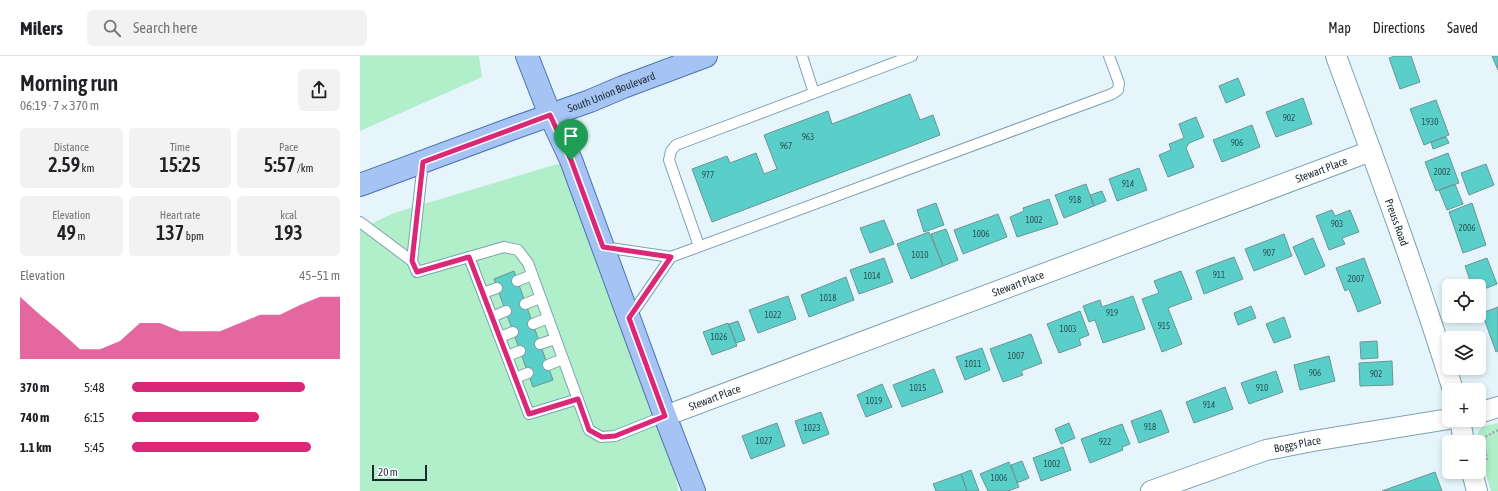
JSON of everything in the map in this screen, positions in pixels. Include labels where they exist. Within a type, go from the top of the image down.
[{"type":"main road","points":[[527,56],[550,115],[571,160],[694,491]]},
{"type":"main road","name":"South Union Boulevard","points":[[360,185],[590,101],[706,56]]},
{"type":"street","name":"Preuss Road","points":[[1336,56],[1432,323],[1451,383]]},
{"type":"street","name":"Stewart Place","points":[[665,416],[1371,150]]},
{"type":"street","points":[[1486,411],[1498,407]]},
{"type":"street","name":"Boggs Place","points":[[1151,491],[1192,484],[1266,450],[1313,440],[1442,420]]},
{"type":"street","points":[[1476,491],[1477,479]]},
{"type":"lane","points":[[802,56],[814,93]]},
{"type":"lane","points":[[699,246],[669,160],[671,151],[676,145],[912,56]]},
{"type":"lane","points":[[603,247],[671,257],[1112,94],[1118,90],[1119,83],[1109,56]]},
{"type":"lane","points":[[412,261],[423,162]]},
{"type":"lane","points":[[360,222],[412,261],[417,272],[504,247],[518,250],[528,263],[589,430],[602,437],[615,436],[665,416]]},
{"type":"lane","points":[[469,257],[529,414],[578,399]]},
{"type":"lane","points":[[629,318],[671,257]]},
{"type":"lane","points":[[517,281],[532,276]]},
{"type":"lane","points":[[483,293],[497,288]]},
{"type":"lane","points":[[525,304],[540,298]]},
{"type":"lane","points":[[492,317],[506,311]]},
{"type":"lane","points":[[533,324],[548,318]]},
{"type":"lane","points":[[500,337],[513,332]]},
{"type":"lane","points":[[540,344],[555,338]]},
{"type":"lane","points":[[507,356],[520,351]]},
{"type":"lane","points":[[548,365],[563,359]]},
{"type":"lane","points":[[515,378],[528,373]]},
{"type":"path","points":[[1486,436],[1498,430]]},
{"type":"green space","points":[[360,56],[479,56],[482,77],[360,131]]},
{"type":"green space","points":[[571,160],[665,416],[678,491],[360,491],[360,229],[394,213]]},
{"type":"green space","points":[[1498,423],[1498,491],[1491,491],[1486,474],[1486,435],[1478,435],[1482,427]]},
{"type":"building","points":[[1395,56],[1411,56],[1420,82],[1400,89],[1389,58]]},
{"type":"building","points":[[1492,56],[1498,56],[1498,70]]},
{"type":"building","points":[[1238,78],[1245,95],[1226,103],[1219,86]]},
{"type":"building","points":[[910,94],[920,120],[933,115],[940,135],[712,222],[692,169],[727,156],[730,163],[756,153],[764,174],[777,169],[764,135],[828,111],[832,124]]},
{"type":"building","points":[[1303,98],[1312,124],[1276,137],[1266,112]]},
{"type":"building","points":[[1436,100],[1449,135],[1424,145],[1410,109]]},
{"type":"building","points":[[1196,117],[1204,137],[1189,143],[1186,148],[1194,167],[1168,177],[1159,155],[1171,150],[1169,144],[1184,138],[1179,124]]},
{"type":"building","points":[[1252,125],[1260,147],[1222,162],[1213,140]]},
{"type":"building","points":[[1446,137],[1449,143],[1433,149],[1431,142]]},
{"type":"building","points":[[1448,153],[1459,183],[1436,191],[1425,162]]},
{"type":"building","points":[[1486,164],[1494,185],[1469,195],[1461,173]]},
{"type":"building","points":[[1139,168],[1147,190],[1117,201],[1109,179]]},
{"type":"building","points":[[1086,184],[1094,206],[1064,218],[1055,195]]},
{"type":"building","points":[[1455,184],[1463,204],[1447,210],[1439,190]]},
{"type":"building","points":[[1102,191],[1106,201],[1094,206],[1090,195]]},
{"type":"building","points":[[1049,199],[1058,224],[1017,237],[1010,217],[1024,211],[1023,208]]},
{"type":"building","points":[[936,203],[944,225],[924,232],[917,210]]},
{"type":"building","points":[[1472,203],[1486,245],[1463,253],[1449,212]]},
{"type":"building","points":[[1332,210],[1335,216],[1350,210],[1359,232],[1342,238],[1345,244],[1329,250],[1316,216]]},
{"type":"building","points":[[998,214],[1007,237],[963,254],[954,230]]},
{"type":"building","points":[[884,220],[894,244],[870,253],[860,228]]},
{"type":"building","points":[[946,229],[958,260],[943,266],[931,234]]},
{"type":"building","points":[[929,232],[943,266],[911,279],[897,244]]},
{"type":"building","points":[[1284,234],[1292,256],[1254,271],[1245,249]]},
{"type":"building","points":[[1313,238],[1325,266],[1305,275],[1293,247]]},
{"type":"building","points":[[1234,257],[1243,279],[1204,294],[1196,271]]},
{"type":"building","points":[[884,258],[893,282],[859,294],[850,270]]},
{"type":"building","points":[[1364,258],[1381,303],[1358,312],[1349,289],[1345,291],[1336,268]]},
{"type":"building","points":[[1487,258],[1497,284],[1486,288],[1486,279],[1470,279],[1465,266]]},
{"type":"building","points":[[514,271],[553,380],[533,387],[494,279]]},
{"type":"building","points":[[1181,271],[1192,299],[1168,308],[1182,344],[1162,352],[1142,299],[1159,293],[1154,281]]},
{"type":"building","points":[[846,277],[854,300],[809,317],[801,295]]},
{"type":"building","points":[[788,296],[796,319],[758,333],[749,310]]},
{"type":"building","points":[[1133,296],[1145,329],[1103,343],[1095,320],[1089,322],[1083,306],[1100,300],[1102,307]]},
{"type":"building","points":[[1251,306],[1256,318],[1238,325],[1234,313]]},
{"type":"building","points":[[1498,307],[1498,351],[1496,352],[1486,323],[1486,312]]},
{"type":"building","points":[[1080,311],[1089,335],[1079,339],[1081,345],[1059,353],[1047,324]]},
{"type":"building","points":[[1284,317],[1291,337],[1274,343],[1266,324]]},
{"type":"building","points":[[738,321],[745,340],[736,343],[729,324]]},
{"type":"building","points":[[728,323],[737,346],[712,355],[703,332]]},
{"type":"building","points":[[1031,334],[1042,363],[1021,371],[1023,375],[1003,382],[990,349]]},
{"type":"building","points":[[1377,341],[1378,358],[1361,359],[1360,342]]},
{"type":"building","points":[[982,348],[990,370],[965,380],[956,357]]},
{"type":"building","points":[[1329,356],[1335,381],[1300,390],[1294,365]]},
{"type":"building","points":[[1392,361],[1393,385],[1360,386],[1359,363]]},
{"type":"building","points":[[934,369],[943,392],[902,407],[893,385]]},
{"type":"building","points":[[1276,371],[1283,392],[1249,404],[1241,383]]},
{"type":"building","points":[[882,384],[892,407],[866,417],[857,395]]},
{"type":"building","points":[[1225,387],[1233,409],[1194,423],[1186,402]]},
{"type":"building","points":[[1161,410],[1169,432],[1139,443],[1131,421]]},
{"type":"building","points":[[821,412],[829,434],[803,444],[795,421]]},
{"type":"building","points":[[777,423],[785,446],[751,459],[742,436]]},
{"type":"building","points":[[1069,423],[1075,438],[1061,444],[1055,429]]},
{"type":"building","points":[[1122,424],[1130,444],[1122,447],[1123,450],[1090,463],[1081,439]]},
{"type":"building","points":[[1063,447],[1071,470],[1041,481],[1033,458]]},
{"type":"building","points":[[1022,461],[1029,478],[1017,483],[1011,465]]},
{"type":"building","points":[[1009,462],[1019,487],[1008,491],[988,491],[980,474]]},
{"type":"building","points":[[971,470],[979,491],[967,491],[961,474]]},
{"type":"building","points":[[1435,472],[1442,491],[1382,491]]},
{"type":"building","points":[[961,474],[967,491],[936,491],[933,484]]},
{"type":"route","points":[[550,115],[571,160],[603,247],[671,257],[629,318],[665,416],[615,436],[602,437],[589,430],[578,399],[529,414],[469,257],[417,272],[412,261],[423,162],[550,115]]}]
